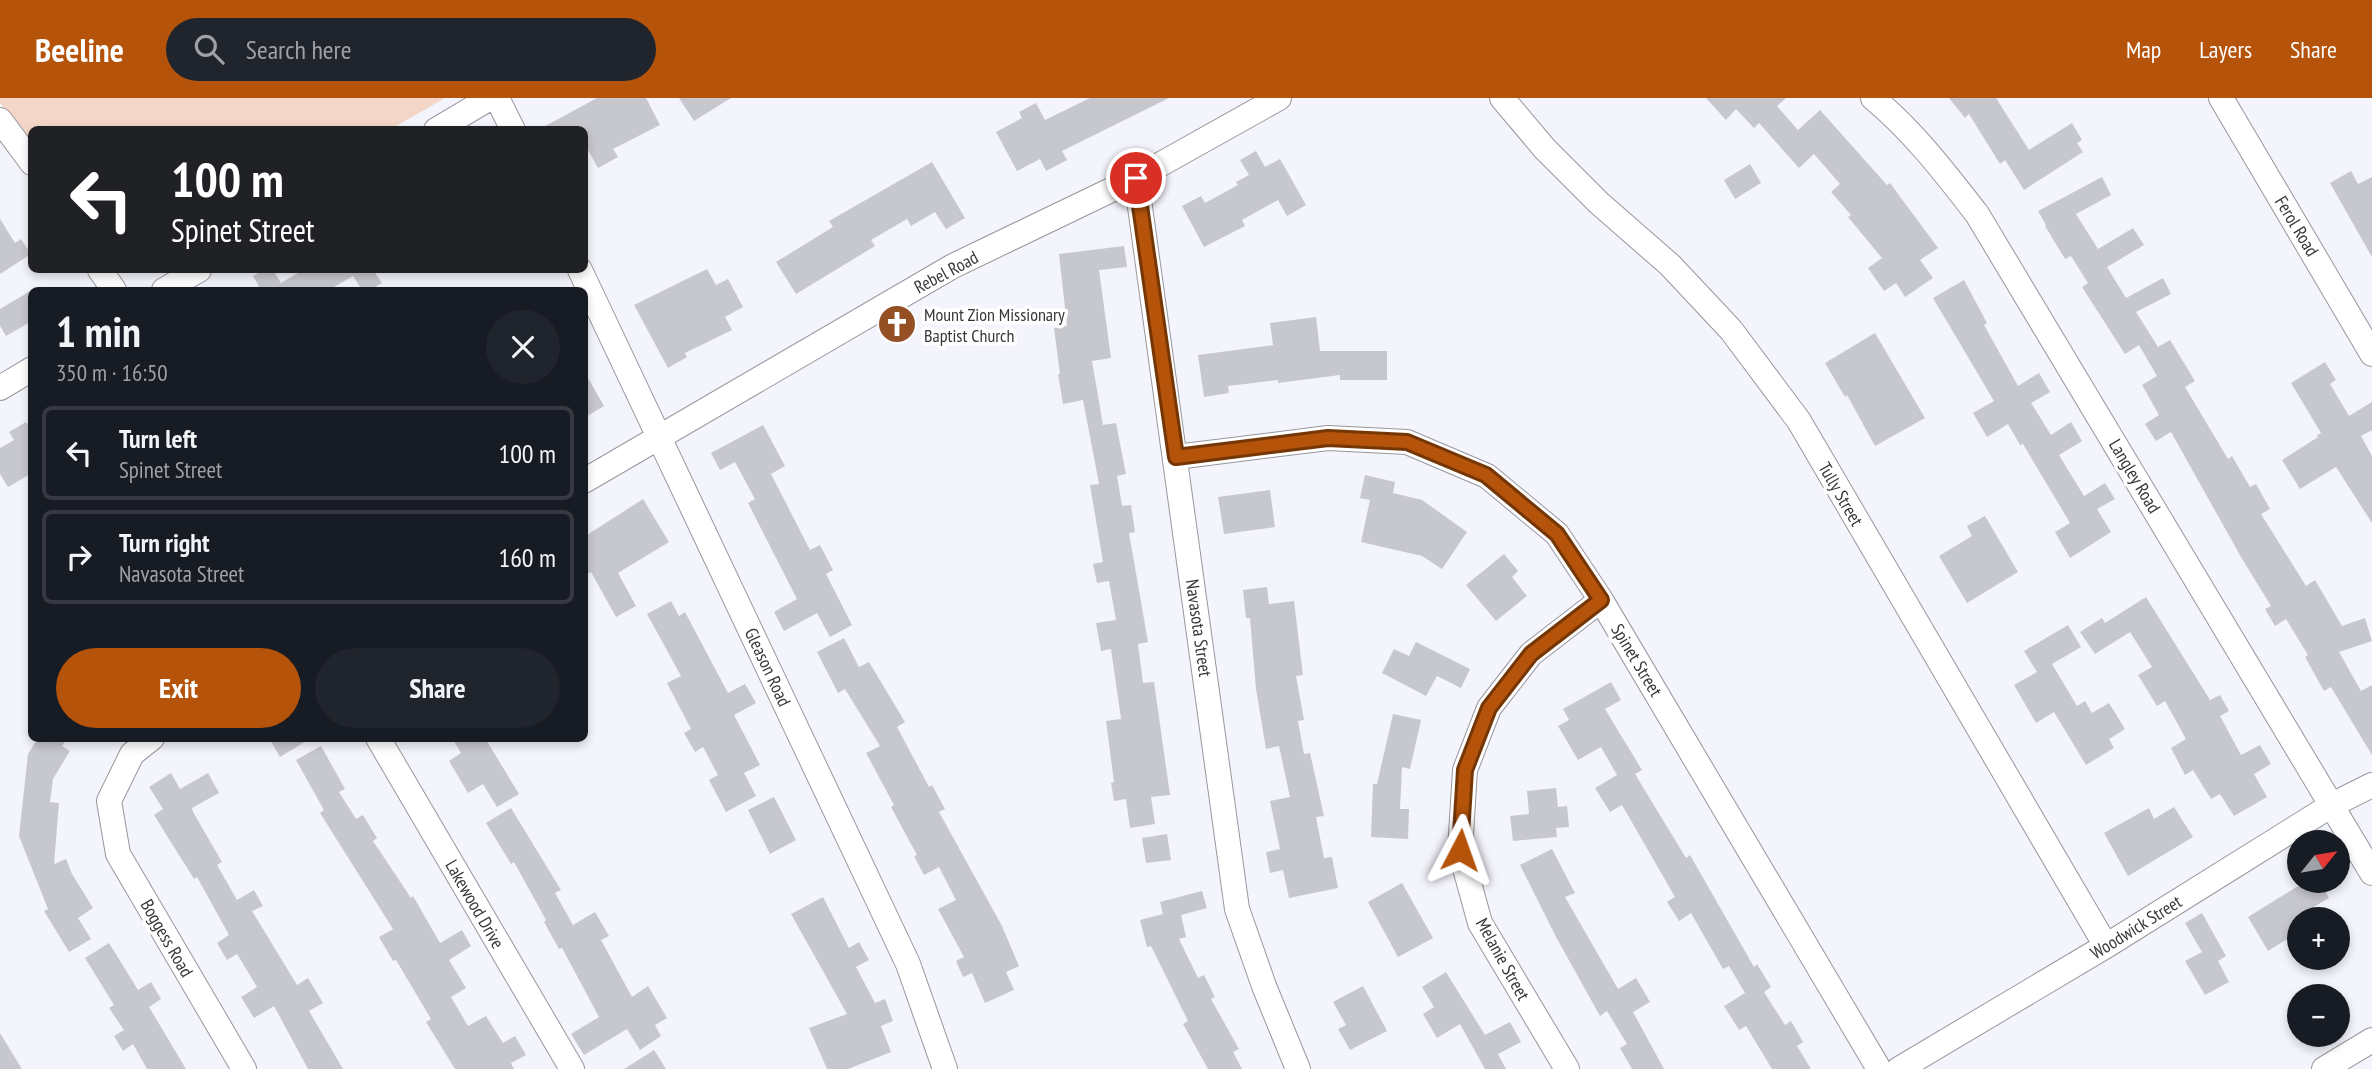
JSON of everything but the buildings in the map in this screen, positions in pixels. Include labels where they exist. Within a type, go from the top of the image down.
[{"type":"street","points":[[443,126],[490,98]]},
{"type":"street","points":[[498,98],[511,126]]},
{"type":"street","name":"Rebel Road","points":[[588,479],[953,266],[1136,178],[1279,98]]},
{"type":"street","name":"Tully Street","points":[[1502,98],[1545,149],[1599,203],[1670,265],[1731,330],[1799,421],[2106,946]]},
{"type":"street","name":"Langley Road","points":[[1874,98],[1896,117],[1939,164],[1977,214],[2372,873]]},
{"type":"street","name":"Ferol Road","points":[[2221,98],[2372,354]]},
{"type":"street","points":[[0,120],[28,158]]},
{"type":"street","name":"Navasota Street","points":[[1136,178],[1237,909],[1264,986],[1298,1069]]},
{"type":"street","points":[[169,287],[194,273]]},
{"type":"street","name":"Gleason Road","points":[[581,273],[908,964],[945,1069]]},
{"type":"street","points":[[0,388],[28,371]]},
{"type":"street","name":"Spinet Street","points":[[1176,457],[1328,438],[1407,442],[1486,475],[1557,534],[1601,600],[1879,1069]]},
{"type":"street","name":"Melanie Street","points":[[1567,1069],[1480,923],[1460,850],[1463,797],[1465,770],[1489,708],[1531,654],[1601,600]]},
{"type":"street","name":"Boggess Road","points":[[147,742],[132,754],[109,801],[118,854],[244,1069]]},
{"type":"street","name":"Lakewood Drive","points":[[380,742],[572,1069]]},
{"type":"street","name":"Woodwick Street","points":[[1899,1069],[2106,946],[2332,805],[2372,785]]},
{"type":"street","points":[[2324,1069],[2372,1041]]},
{"type":"shaded area","points":[[0,98],[445,98],[396,126],[28,126],[28,141],[0,103]]},
{"type":"place","name":"Mount Zion Missionary Baptist Church","points":[[897,324]]},
{"type":"route","points":[[1136,178],[1176,457],[1328,438],[1407,442],[1486,475],[1557,534],[1601,600],[1531,654],[1489,708],[1465,770],[1460,850]]}]
